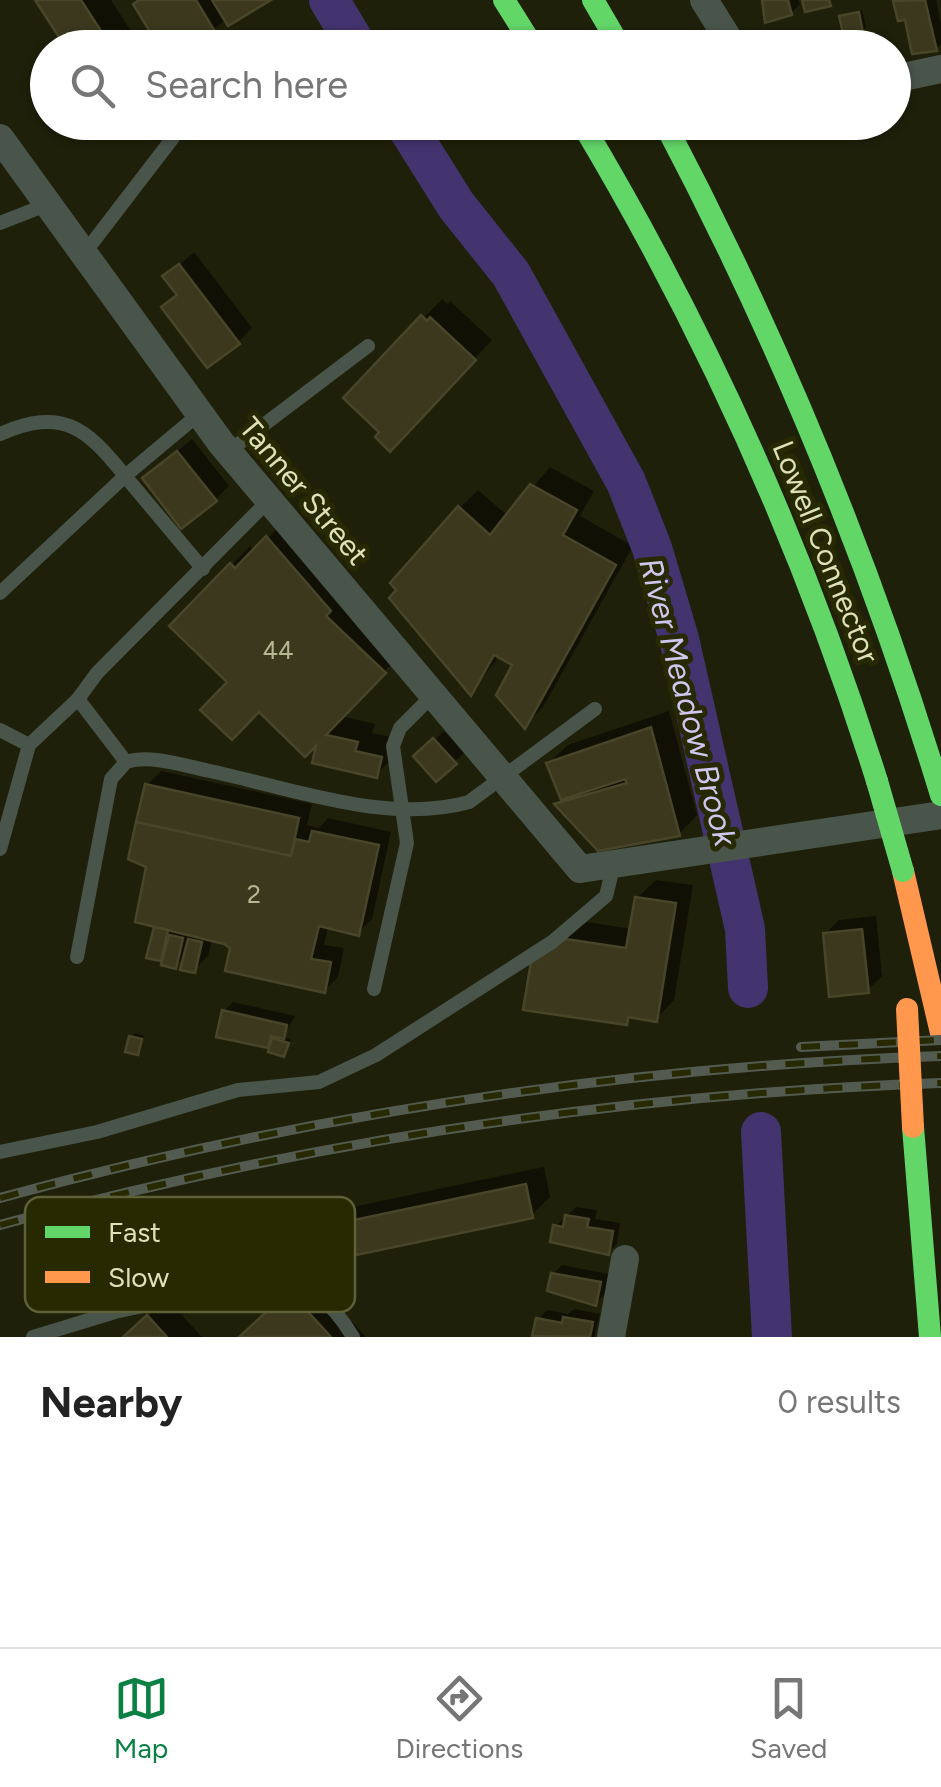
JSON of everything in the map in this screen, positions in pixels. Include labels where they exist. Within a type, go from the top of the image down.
[{"type":"highway","points":[[504,0],[523,30]]},
{"type":"highway","points":[[593,0],[610,30]]},
{"type":"highway","name":"Lowell Connector","points":[[591,140],[677,294],[770,486],[849,694],[877,781],[903,871],[941,1033]]},
{"type":"highway","name":"Lowell Connector","points":[[673,140],[736,263],[810,428],[941,795]]},
{"type":"highway","points":[[903,871],[913,1127],[930,1337]]},
{"type":"street","points":[[704,0],[723,30]]},
{"type":"street","points":[[911,75],[941,69]]},
{"type":"street","name":"Tanner Street","points":[[0,138],[228,452],[580,869],[614,864]]},
{"type":"street","points":[[614,864],[941,815]]},
{"type":"street","points":[[611,1337],[624,1258]]},
{"type":"lane","points":[[83,256],[171,140]]},
{"type":"lane","points":[[0,223],[46,204]]},
{"type":"lane","points":[[228,452],[368,346]]},
{"type":"lane","points":[[0,593],[125,476],[199,414]]},
{"type":"lane","points":[[0,434],[35,419],[75,428],[95,438],[202,569]]},
{"type":"lane","points":[[0,849],[29,745],[269,500]]},
{"type":"lane","points":[[374,989],[408,844],[393,746],[400,728],[434,695]]},
{"type":"lane","points":[[78,699],[126,762]]},
{"type":"lane","points":[[126,762],[178,764],[361,804],[450,807],[469,802],[595,709]]},
{"type":"lane","points":[[0,730],[29,745]]},
{"type":"lane","points":[[77,957],[112,779],[126,762]]},
{"type":"lane","points":[[0,1152],[97,1132],[238,1090],[319,1082],[376,1055],[552,942],[606,896],[614,864]]},
{"type":"lane","points":[[33,1337],[115,1312]]},
{"type":"lane","points":[[338,1312],[353,1337]]},
{"type":"building","points":[[35,0],[81,0],[100,30],[54,30]]},
{"type":"building","points":[[139,0],[196,0],[214,30],[149,30],[133,4]]},
{"type":"building","points":[[212,0],[271,0],[228,26]]},
{"type":"building","points":[[762,0],[788,0],[792,15],[765,23]]},
{"type":"building","points":[[802,0],[829,0],[831,6],[805,12]]},
{"type":"building","points":[[925,0],[937,51],[912,54],[911,30],[907,30],[905,20],[898,21],[893,1]]},
{"type":"building","points":[[859,12],[862,30],[842,30],[839,16]]},
{"type":"building","points":[[179,264],[240,344],[207,368],[161,307],[177,295],[162,276]]},
{"type":"building","points":[[421,315],[427,321],[430,317],[476,360],[390,452],[375,437],[379,432],[343,398]]},
{"type":"building","points":[[177,451],[217,501],[181,529],[142,478]]},
{"type":"building","points":[[530,484],[577,510],[563,535],[616,565],[525,729],[496,695],[512,665],[494,655],[471,696],[389,598],[396,590],[390,583],[458,506],[490,535]]},
{"type":"building","points":[[266,536],[331,611],[326,616],[386,673],[326,735],[358,742],[355,751],[382,757],[377,778],[312,763],[316,746],[305,757],[259,712],[232,740],[200,710],[227,682],[169,626],[230,563],[235,568]]},
{"type":"building","points":[[651,727],[680,836],[598,851],[554,804],[627,783],[625,779],[561,800],[546,763]]},
{"type":"building","points":[[433,738],[457,764],[436,782],[413,756]]},
{"type":"building","points":[[145,784],[299,818],[291,856],[136,822]]},
{"type":"building","points":[[136,822],[291,856],[295,839],[309,842],[312,831],[379,845],[359,936],[319,926],[311,959],[331,962],[325,993],[225,971],[230,948],[224,944],[135,922],[146,867],[128,859]]},
{"type":"building","points":[[635,897],[676,903],[657,1022],[628,1017],[627,1025],[523,1010],[531,962],[566,939],[626,948]]},
{"type":"building","points":[[154,927],[168,930],[161,961],[146,958]]},
{"type":"building","points":[[862,929],[869,993],[829,997],[823,933]]},
{"type":"building","points":[[169,935],[183,938],[176,969],[161,965]]},
{"type":"building","points":[[188,939],[202,942],[195,973],[180,970]]},
{"type":"building","points":[[222,1010],[287,1025],[284,1039],[271,1036],[268,1048],[216,1037]]},
{"type":"building","points":[[129,1036],[142,1039],[138,1055],[125,1052]]},
{"type":"building","points":[[272,1038],[289,1043],[284,1057],[268,1052]]},
{"type":"building","points":[[526,1184],[533,1218],[355,1255],[355,1220]]},
{"type":"building","points":[[565,1215],[589,1219],[587,1227],[613,1231],[609,1255],[550,1242],[553,1225],[563,1227]]},
{"type":"building","points":[[551,1273],[601,1282],[596,1306],[547,1291]]},
{"type":"building","points":[[266,1312],[308,1312],[331,1337],[239,1337]]},
{"type":"building","points":[[147,1315],[167,1337],[123,1337]]},
{"type":"building","points":[[563,1317],[593,1322],[590,1337],[532,1336],[536,1318],[562,1323]]},
{"type":"waterway","name":"River Meadow Brook","points":[[329,0],[347,30]]},
{"type":"waterway","name":"River Meadow Brook","points":[[415,140],[456,205],[511,274],[626,482],[652,548],[679,639],[745,929],[748,988]]},
{"type":"waterway","name":"River Meadow Brook","points":[[761,1132],[772,1337]]},
{"type":"railway","points":[[801,1047],[941,1040]]},
{"type":"railway","points":[[0,1198],[232,1142],[466,1100],[703,1071],[941,1056]]},
{"type":"railway","points":[[108,1197],[349,1146],[466,1127],[703,1098],[941,1083]]},
{"type":"railway","points":[[0,1225],[25,1219]]},
{"type":"traffic: fast","points":[[504,0],[523,30]]},
{"type":"traffic: fast","points":[[593,0],[610,30]]},
{"type":"traffic: fast","points":[[591,140],[670,280],[749,442],[818,609],[877,781]]},
{"type":"traffic: fast","points":[[673,140],[745,285],[819,452],[884,622],[941,795]]},
{"type":"traffic: fast","points":[[877,781],[903,871]]},
{"type":"traffic: fast","points":[[913,1127],[930,1337]]},
{"type":"traffic: slow","points":[[903,871],[941,1033]]},
{"type":"traffic: slow","points":[[907,1009],[913,1127]]}]
